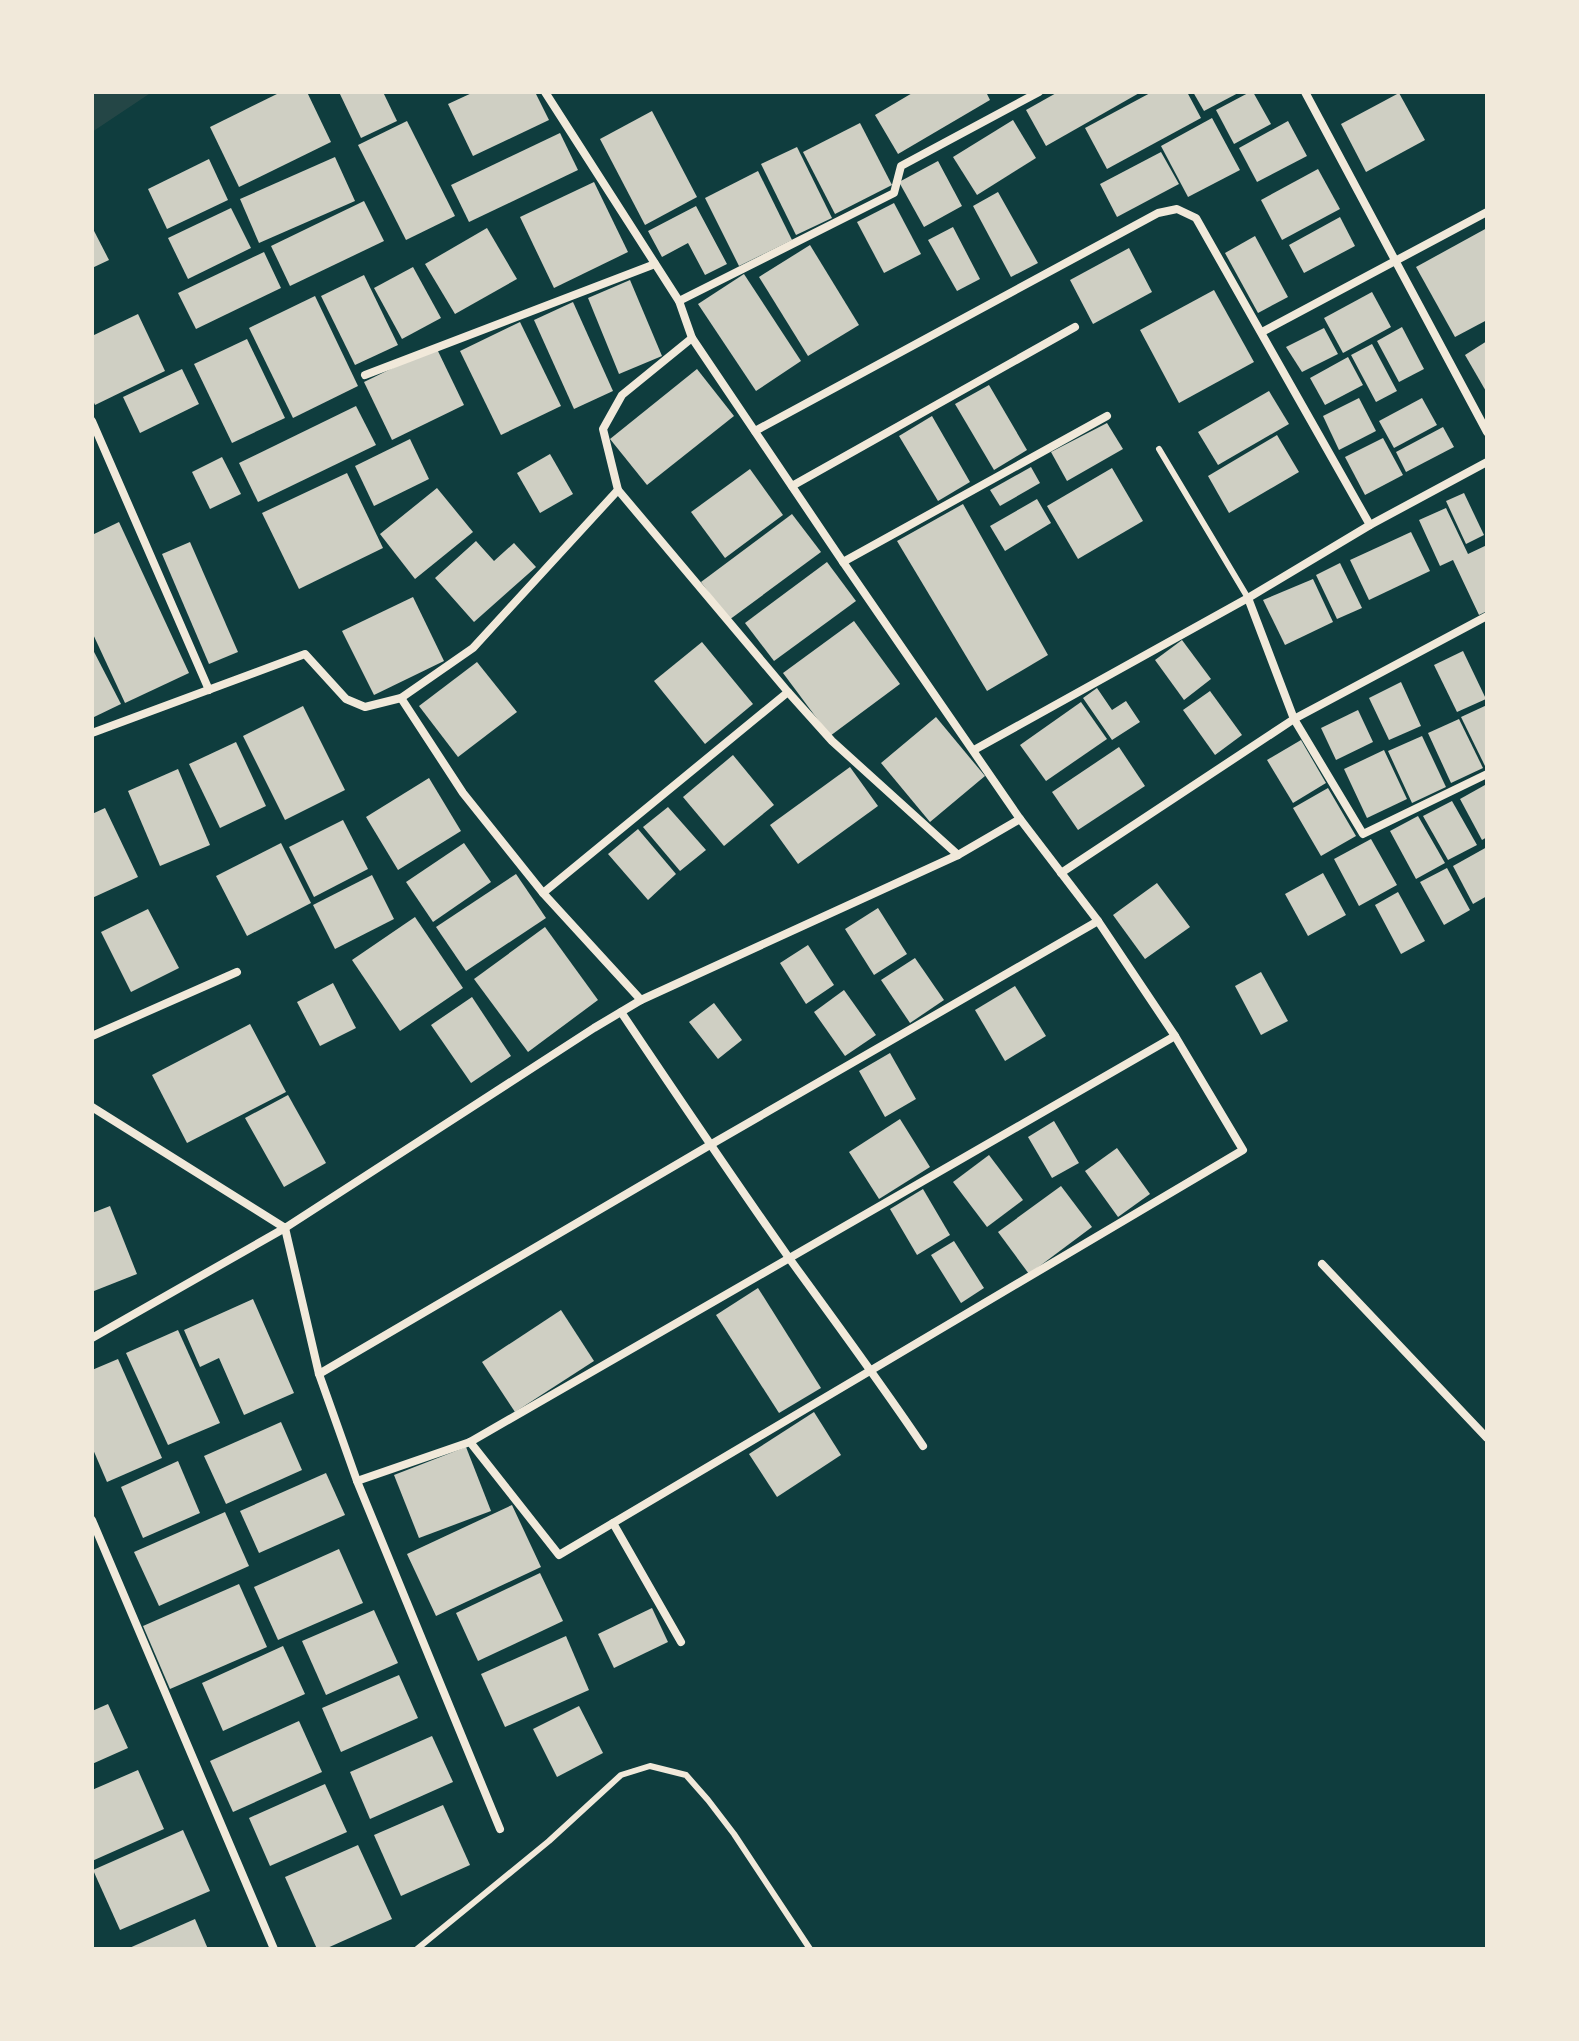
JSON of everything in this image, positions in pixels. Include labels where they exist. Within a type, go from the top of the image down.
[{"type":"street","points":[[470,1442],[559,1555],[1243,1150],[1175,1036],[1098,921],[1020,819],[692,338],[679,301],[545,92]]},
{"type":"street","points":[[679,301],[894,193],[901,166],[1039,92]]},
{"type":"street","points":[[1305,92],[1487,432]]},
{"type":"street","points":[[755,431],[1158,213],[1177,209],[1196,218],[1370,525]]},
{"type":"street","points":[[1262,332],[1487,212]]},
{"type":"street","points":[[365,375],[655,264]]},
{"type":"street","points":[[792,486],[1075,327]]},
{"type":"street","points":[[692,338],[622,395],[603,429],[618,490],[832,741],[958,855]]},
{"type":"street","points":[[843,562],[1107,416]]},
{"type":"street","points":[[92,421],[209,690]]},
{"type":"street","points":[[974,750],[1487,462]]},
{"type":"street","points":[[92,733],[305,654],[346,699],[365,707],[401,698],[473,648],[618,490]]},
{"type":"street","points":[[1248,598],[1294,719],[1363,834],[1487,774]]},
{"type":"street","points":[[1061,873],[1294,719],[1487,616]]},
{"type":"street","points":[[543,893],[788,692]]},
{"type":"street","points":[[401,698],[463,793],[543,893],[641,1000]]},
{"type":"street","points":[[92,1338],[285,1228],[641,1000],[958,855],[1020,819]]},
{"type":"street","points":[[319,1374],[1098,921]]},
{"type":"street","points":[[92,1036],[237,972]]},
{"type":"street","points":[[621,1012],[710,1145],[923,1446]]},
{"type":"street","points":[[357,1481],[470,1442],[1175,1036]]},
{"type":"street","points":[[92,1107],[285,1228],[319,1374],[357,1481],[500,1829]]},
{"type":"street","points":[[1322,1264],[1487,1438]]},
{"type":"street","points":[[92,1520],[274,1949]]},
{"type":"street","points":[[613,1523],[681,1642]]},
{"type":"lane","points":[[1159,449],[1248,598]]},
{"type":"lane","points":[[417,1949],[549,1841],[621,1775],[650,1766],[686,1775],[708,1800],[810,1949]]},
{"type":"shaded area","points":[[92,92],[152,92],[92,132]]},
{"type":"building","points":[[281,92],[307,92],[331,142],[239,187],[210,127]]},
{"type":"building","points":[[339,92],[383,92],[397,121],[361,138]]},
{"type":"building","points":[[474,92],[535,92],[549,120],[473,156],[448,104]]},
{"type":"building","points":[[914,92],[986,92],[990,100],[898,154],[875,115]]},
{"type":"building","points":[[1058,92],[1141,92],[1046,146],[1026,110]]},
{"type":"building","points":[[1152,92],[1187,92],[1201,118],[1107,169],[1085,128]]},
{"type":"building","points":[[1193,92],[1240,92],[1204,111]]},
{"type":"building","points":[[1253,92],[1271,124],[1234,144],[1216,110]]},
{"type":"building","points":[[1399,93],[1425,140],[1366,172],[1341,124]]},
{"type":"building","points":[[652,111],[697,197],[645,225],[600,139]]},
{"type":"building","points":[[1212,118],[1240,170],[1188,197],[1161,146]]},
{"type":"building","points":[[1013,120],[1036,158],[977,195],[953,157]]},
{"type":"building","points":[[407,121],[455,216],[406,240],[358,145]]},
{"type":"building","points":[[1288,121],[1307,156],[1257,182],[1239,148]]},
{"type":"building","points":[[860,123],[892,185],[835,214],[803,152]]},
{"type":"building","points":[[560,133],[578,170],[469,222],[451,185]]},
{"type":"building","points":[[797,147],[832,218],[796,235],[761,164]]},
{"type":"building","points":[[1161,152],[1179,184],[1117,217],[1100,184]]},
{"type":"building","points":[[335,157],[355,201],[259,243],[240,199]]},
{"type":"building","points":[[209,159],[228,200],[167,229],[148,189]]},
{"type":"building","points":[[938,161],[962,206],[924,227],[899,182]]},
{"type":"building","points":[[1318,169],[1340,209],[1282,240],[1261,200]]},
{"type":"building","points":[[758,171],[792,240],[739,266],[705,198]]},
{"type":"building","points":[[594,182],[628,252],[554,288],[520,217]]},
{"type":"building","points":[[998,192],[1038,263],[1011,277],[973,206]]},
{"type":"building","points":[[364,201],[384,241],[290,286],[271,246]]},
{"type":"building","points":[[894,203],[921,254],[884,273],[857,222]]},
{"type":"building","points":[[696,206],[727,264],[705,275],[688,243],[662,257],[648,231]]},
{"type":"building","points":[[231,208],[251,248],[188,279],[168,238]]},
{"type":"building","points":[[1340,217],[1355,246],[1304,273],[1289,245]]},
{"type":"building","points":[[92,227],[109,260],[92,268]]},
{"type":"building","points":[[953,227],[980,279],[957,291],[928,240]]},
{"type":"building","points":[[487,228],[517,279],[455,314],[425,264]]},
{"type":"building","points":[[1487,228],[1487,320],[1455,337],[1416,267]]},
{"type":"building","points":[[1255,236],[1288,297],[1258,313],[1225,253]]},
{"type":"building","points":[[810,245],[859,325],[808,356],[759,277]]},
{"type":"building","points":[[1129,248],[1152,292],[1093,324],[1070,280]]},
{"type":"building","points":[[264,252],[281,288],[196,329],[178,293]]},
{"type":"building","points":[[413,267],[441,318],[402,339],[374,288]]},
{"type":"building","points":[[744,274],[801,361],[756,391],[698,304]]},
{"type":"building","points":[[364,275],[398,345],[355,365],[321,296]]},
{"type":"building","points":[[630,280],[662,356],[619,374],[588,298]]},
{"type":"building","points":[[1214,290],[1254,362],[1179,403],[1140,330]]},
{"type":"building","points":[[1372,292],[1391,327],[1343,353],[1324,318]]},
{"type":"building","points":[[315,296],[358,386],[293,418],[249,328]]},
{"type":"building","points":[[573,302],[613,391],[574,409],[534,320]]},
{"type":"building","points":[[138,314],[165,371],[95,405],[92,398],[92,336]]},
{"type":"building","points":[[520,322],[561,406],[501,435],[460,351]]},
{"type":"building","points":[[1402,327],[1424,369],[1399,382],[1377,341]]},
{"type":"building","points":[[1324,328],[1338,354],[1302,372],[1286,347]]},
{"type":"building","points":[[247,339],[285,418],[232,443],[194,364]]},
{"type":"building","points":[[1487,341],[1487,393],[1465,355]]},
{"type":"building","points":[[1372,344],[1397,391],[1376,402],[1351,355]]},
{"type":"building","points":[[436,347],[464,405],[392,440],[364,382]]},
{"type":"building","points":[[1348,357],[1363,385],[1325,405],[1310,378]]},
{"type":"building","points":[[182,369],[199,404],[140,433],[123,397]]},
{"type":"building","points":[[697,369],[734,416],[647,485],[610,439]]},
{"type":"building","points":[[989,385],[1027,450],[994,470],[955,404]]},
{"type":"building","points":[[1269,391],[1289,424],[1218,465],[1198,432]]},
{"type":"building","points":[[1359,398],[1376,431],[1339,450],[1323,416]]},
{"type":"building","points":[[1422,398],[1437,425],[1394,448],[1379,421]]},
{"type":"building","points":[[356,406],[376,445],[258,502],[239,463]]},
{"type":"building","points":[[932,416],[970,482],[938,501],[899,436]]},
{"type":"building","points":[[1107,423],[1123,449],[1067,481],[1051,452]]},
{"type":"building","points":[[1443,427],[1454,447],[1406,472],[1396,452]]},
{"type":"building","points":[[1277,435],[1299,472],[1229,513],[1208,476]]},
{"type":"building","points":[[1383,438],[1403,475],[1365,495],[1345,457]]},
{"type":"building","points":[[410,439],[429,479],[374,506],[355,466]]},
{"type":"building","points":[[550,454],[573,494],[540,513],[517,473]]},
{"type":"building","points":[[222,457],[241,494],[210,509],[192,472]]},
{"type":"building","points":[[1031,467],[1040,483],[1000,506],[990,490]]},
{"type":"building","points":[[1112,468],[1143,521],[1078,559],[1047,506]]},
{"type":"building","points":[[750,469],[783,515],[725,558],[691,512]]},
{"type":"building","points":[[347,473],[383,548],[299,589],[262,513]]},
{"type":"building","points":[[437,488],[473,532],[415,579],[380,534]]},
{"type":"building","points":[[1464,493],[1484,535],[1466,544],[1446,501]]},
{"type":"building","points":[[1037,499],[1051,523],[1005,551],[990,526]]},
{"type":"building","points":[[963,504],[1048,655],[987,691],[897,541]]},
{"type":"building","points":[[1446,508],[1468,554],[1487,545],[1487,611],[1479,615],[1453,560],[1440,566],[1419,520]]},
{"type":"building","points":[[792,514],[821,552],[729,620],[701,582]]},
{"type":"building","points":[[119,522],[189,673],[125,703],[92,632],[92,535]]},
{"type":"building","points":[[1411,532],[1430,571],[1369,600],[1350,560]]},
{"type":"building","points":[[476,541],[494,561],[514,543],[536,567],[474,622],[435,578]]},
{"type":"building","points":[[190,542],[238,652],[209,664],[162,554]]},
{"type":"building","points":[[827,562],[856,601],[774,661],[745,623]]},
{"type":"building","points":[[1340,563],[1362,608],[1337,619],[1316,575]]},
{"type":"building","points":[[1313,579],[1333,622],[1285,645],[1263,600]]},
{"type":"building","points":[[413,597],[444,661],[374,695],[342,631]]},
{"type":"building","points":[[854,621],[900,684],[830,736],[783,673]]},
{"type":"building","points":[[1182,640],[1211,679],[1184,700],[1155,660]]},
{"type":"building","points":[[702,642],[753,704],[705,744],[654,681]]},
{"type":"building","points":[[92,648],[121,704],[92,718]]},
{"type":"building","points":[[1463,651],[1486,699],[1457,712],[1434,665]]},
{"type":"building","points":[[477,662],[517,712],[458,757],[419,706]]},
{"type":"building","points":[[1401,682],[1421,726],[1389,740],[1369,698]]},
{"type":"building","points":[[1097,688],[1112,710],[1126,701],[1140,722],[1112,740],[1083,698]]},
{"type":"building","points":[[1210,691],[1242,735],[1215,755],[1183,710]]},
{"type":"building","points":[[1081,702],[1107,739],[1046,781],[1020,745]]},
{"type":"building","points":[[1487,705],[1487,765],[1485,766],[1461,717]]},
{"type":"building","points":[[303,706],[345,790],[285,820],[243,736]]},
{"type":"building","points":[[1358,710],[1373,742],[1336,760],[1321,728]]},
{"type":"building","points":[[936,717],[985,776],[930,822],[881,763]]},
{"type":"building","points":[[1459,719],[1483,768],[1451,783],[1428,733]]},
{"type":"building","points":[[1422,736],[1446,787],[1412,803],[1388,751]]},
{"type":"building","points":[[1301,740],[1326,783],[1293,803],[1267,760]]},
{"type":"building","points":[[236,742],[266,806],[220,828],[189,764]]},
{"type":"building","points":[[1119,747],[1145,786],[1078,830],[1052,792]]},
{"type":"building","points":[[1384,750],[1407,799],[1367,818],[1344,769]]},
{"type":"building","points":[[733,755],[774,805],[724,846],[683,797]]},
{"type":"building","points":[[850,767],[878,806],[798,864],[770,825]]},
{"type":"building","points":[[178,769],[210,845],[160,866],[128,791]]},
{"type":"building","points":[[429,778],[461,831],[398,870],[366,817]]},
{"type":"building","points":[[1485,785],[1487,837],[1482,840],[1460,799]]},
{"type":"building","points":[[1328,788],[1356,836],[1321,856],[1293,808]]},
{"type":"building","points":[[1452,801],[1477,845],[1448,860],[1423,816]]},
{"type":"building","points":[[668,807],[706,850],[680,871],[643,827]]},
{"type":"building","points":[[105,808],[138,877],[92,898],[92,814]]},
{"type":"building","points":[[1418,816],[1445,863],[1416,879],[1390,831]]},
{"type":"building","points":[[343,820],[368,869],[314,897],[289,847]]},
{"type":"building","points":[[638,829],[676,874],[648,900],[608,854]]},
{"type":"building","points":[[1371,839],[1397,885],[1359,906],[1334,859]]},
{"type":"building","points":[[281,843],[311,903],[247,936],[216,876]]},
{"type":"building","points":[[464,843],[491,882],[433,922],[406,882]]},
{"type":"building","points":[[1487,847],[1487,896],[1473,904],[1453,866]]},
{"type":"building","points":[[1447,868],[1470,910],[1444,925],[1420,882]]},
{"type":"building","points":[[1323,873],[1346,915],[1308,936],[1285,894]]},
{"type":"building","points":[[516,874],[546,918],[466,971],[436,927]]},
{"type":"building","points":[[372,875],[394,919],[335,949],[313,905]]},
{"type":"building","points":[[1157,883],[1190,927],[1145,959],[1113,915]]},
{"type":"building","points":[[1398,892],[1425,941],[1401,954],[1375,905]]},
{"type":"building","points":[[878,908],[907,954],[874,975],[845,929]]},
{"type":"building","points":[[148,909],[179,968],[131,992],[101,932]]},
{"type":"building","points":[[415,917],[463,988],[400,1031],[352,960]]},
{"type":"building","points":[[545,927],[598,1000],[528,1052],[474,979]]},
{"type":"building","points":[[808,945],[834,985],[806,1004],[780,963]]},
{"type":"building","points":[[915,958],[944,1000],[910,1023],[881,980]]},
{"type":"building","points":[[1261,972],[1288,1021],[1261,1035],[1235,986]]},
{"type":"building","points":[[333,983],[356,1028],[320,1046],[297,1002]]},
{"type":"building","points":[[1015,986],[1046,1036],[1005,1061],[975,1010]]},
{"type":"building","points":[[844,990],[876,1035],[845,1056],[814,1012]]},
{"type":"building","points":[[472,997],[511,1056],[471,1083],[431,1025]]},
{"type":"building","points":[[714,1003],[742,1040],[718,1059],[689,1022]]},
{"type":"building","points":[[250,1024],[286,1092],[187,1143],[152,1075]]},
{"type":"building","points":[[890,1053],[916,1099],[885,1117],[859,1071]]},
{"type":"building","points":[[288,1095],[326,1163],[284,1187],[245,1118]]},
{"type":"building","points":[[900,1119],[930,1167],[879,1199],[849,1152]]},
{"type":"building","points":[[1054,1121],[1079,1163],[1052,1178],[1028,1137]]},
{"type":"building","points":[[1117,1148],[1150,1194],[1118,1217],[1085,1171]]},
{"type":"building","points":[[989,1155],[1023,1200],[987,1227],[953,1182]]},
{"type":"building","points":[[1061,1186],[1092,1227],[1029,1274],[998,1232]]},
{"type":"building","points":[[923,1189],[950,1235],[917,1255],[890,1209]]},
{"type":"building","points":[[110,1206],[137,1274],[94,1291],[92,1213]]},
{"type":"building","points":[[954,1241],[984,1288],[961,1303],[931,1255]]},
{"type":"building","points":[[758,1288],[821,1388],[779,1413],[716,1315]]},
{"type":"building","points":[[253,1299],[294,1393],[244,1415],[219,1358],[200,1367],[184,1330]]},
{"type":"building","points":[[561,1310],[594,1361],[515,1412],[482,1362]]},
{"type":"building","points":[[178,1330],[220,1423],[168,1445],[126,1353]]},
{"type":"building","points":[[118,1359],[162,1458],[107,1482],[92,1447],[92,1370]]},
{"type":"building","points":[[814,1412],[841,1455],[777,1497],[749,1454]]},
{"type":"building","points":[[281,1422],[302,1470],[226,1504],[204,1456]]},
{"type":"building","points":[[466,1447],[491,1511],[419,1538],[394,1475]]},
{"type":"building","points":[[178,1461],[200,1513],[143,1538],[121,1487]]},
{"type":"building","points":[[326,1473],[345,1515],[259,1553],[240,1511]]},
{"type":"building","points":[[512,1505],[541,1567],[436,1616],[407,1554]]},
{"type":"building","points":[[225,1512],[249,1566],[159,1606],[134,1552]]},
{"type":"building","points":[[339,1549],[363,1603],[278,1640],[254,1587]]},
{"type":"building","points":[[540,1573],[563,1621],[478,1661],[456,1613]]},
{"type":"building","points":[[239,1584],[267,1647],[170,1689],[143,1626]]},
{"type":"building","points":[[652,1608],[668,1642],[614,1668],[598,1634]]},
{"type":"building","points":[[374,1610],[398,1663],[326,1695],[302,1641]]},
{"type":"building","points":[[566,1636],[589,1690],[505,1727],[481,1674]]},
{"type":"building","points":[[283,1646],[305,1694],[223,1731],[202,1683]]},
{"type":"building","points":[[399,1675],[418,1718],[341,1752],[322,1708]]},
{"type":"building","points":[[108,1704],[128,1748],[92,1764],[92,1711]]},
{"type":"building","points":[[579,1706],[603,1753],[557,1777],[533,1729]]},
{"type":"building","points":[[299,1721],[322,1772],[233,1812],[210,1761]]},
{"type":"building","points":[[432,1736],[453,1782],[370,1819],[350,1772]]},
{"type":"building","points":[[138,1770],[164,1829],[92,1861],[92,1790]]},
{"type":"building","points":[[325,1784],[347,1832],[270,1866],[249,1818]]},
{"type":"building","points":[[443,1805],[470,1865],[401,1896],[374,1835]]},
{"type":"building","points":[[183,1830],[210,1891],[120,1930],[93,1870]]},
{"type":"building","points":[[358,1845],[392,1919],[325,1949],[317,1949],[285,1877]]},
{"type":"building","points":[[195,1919],[208,1949],[127,1949]]}]
